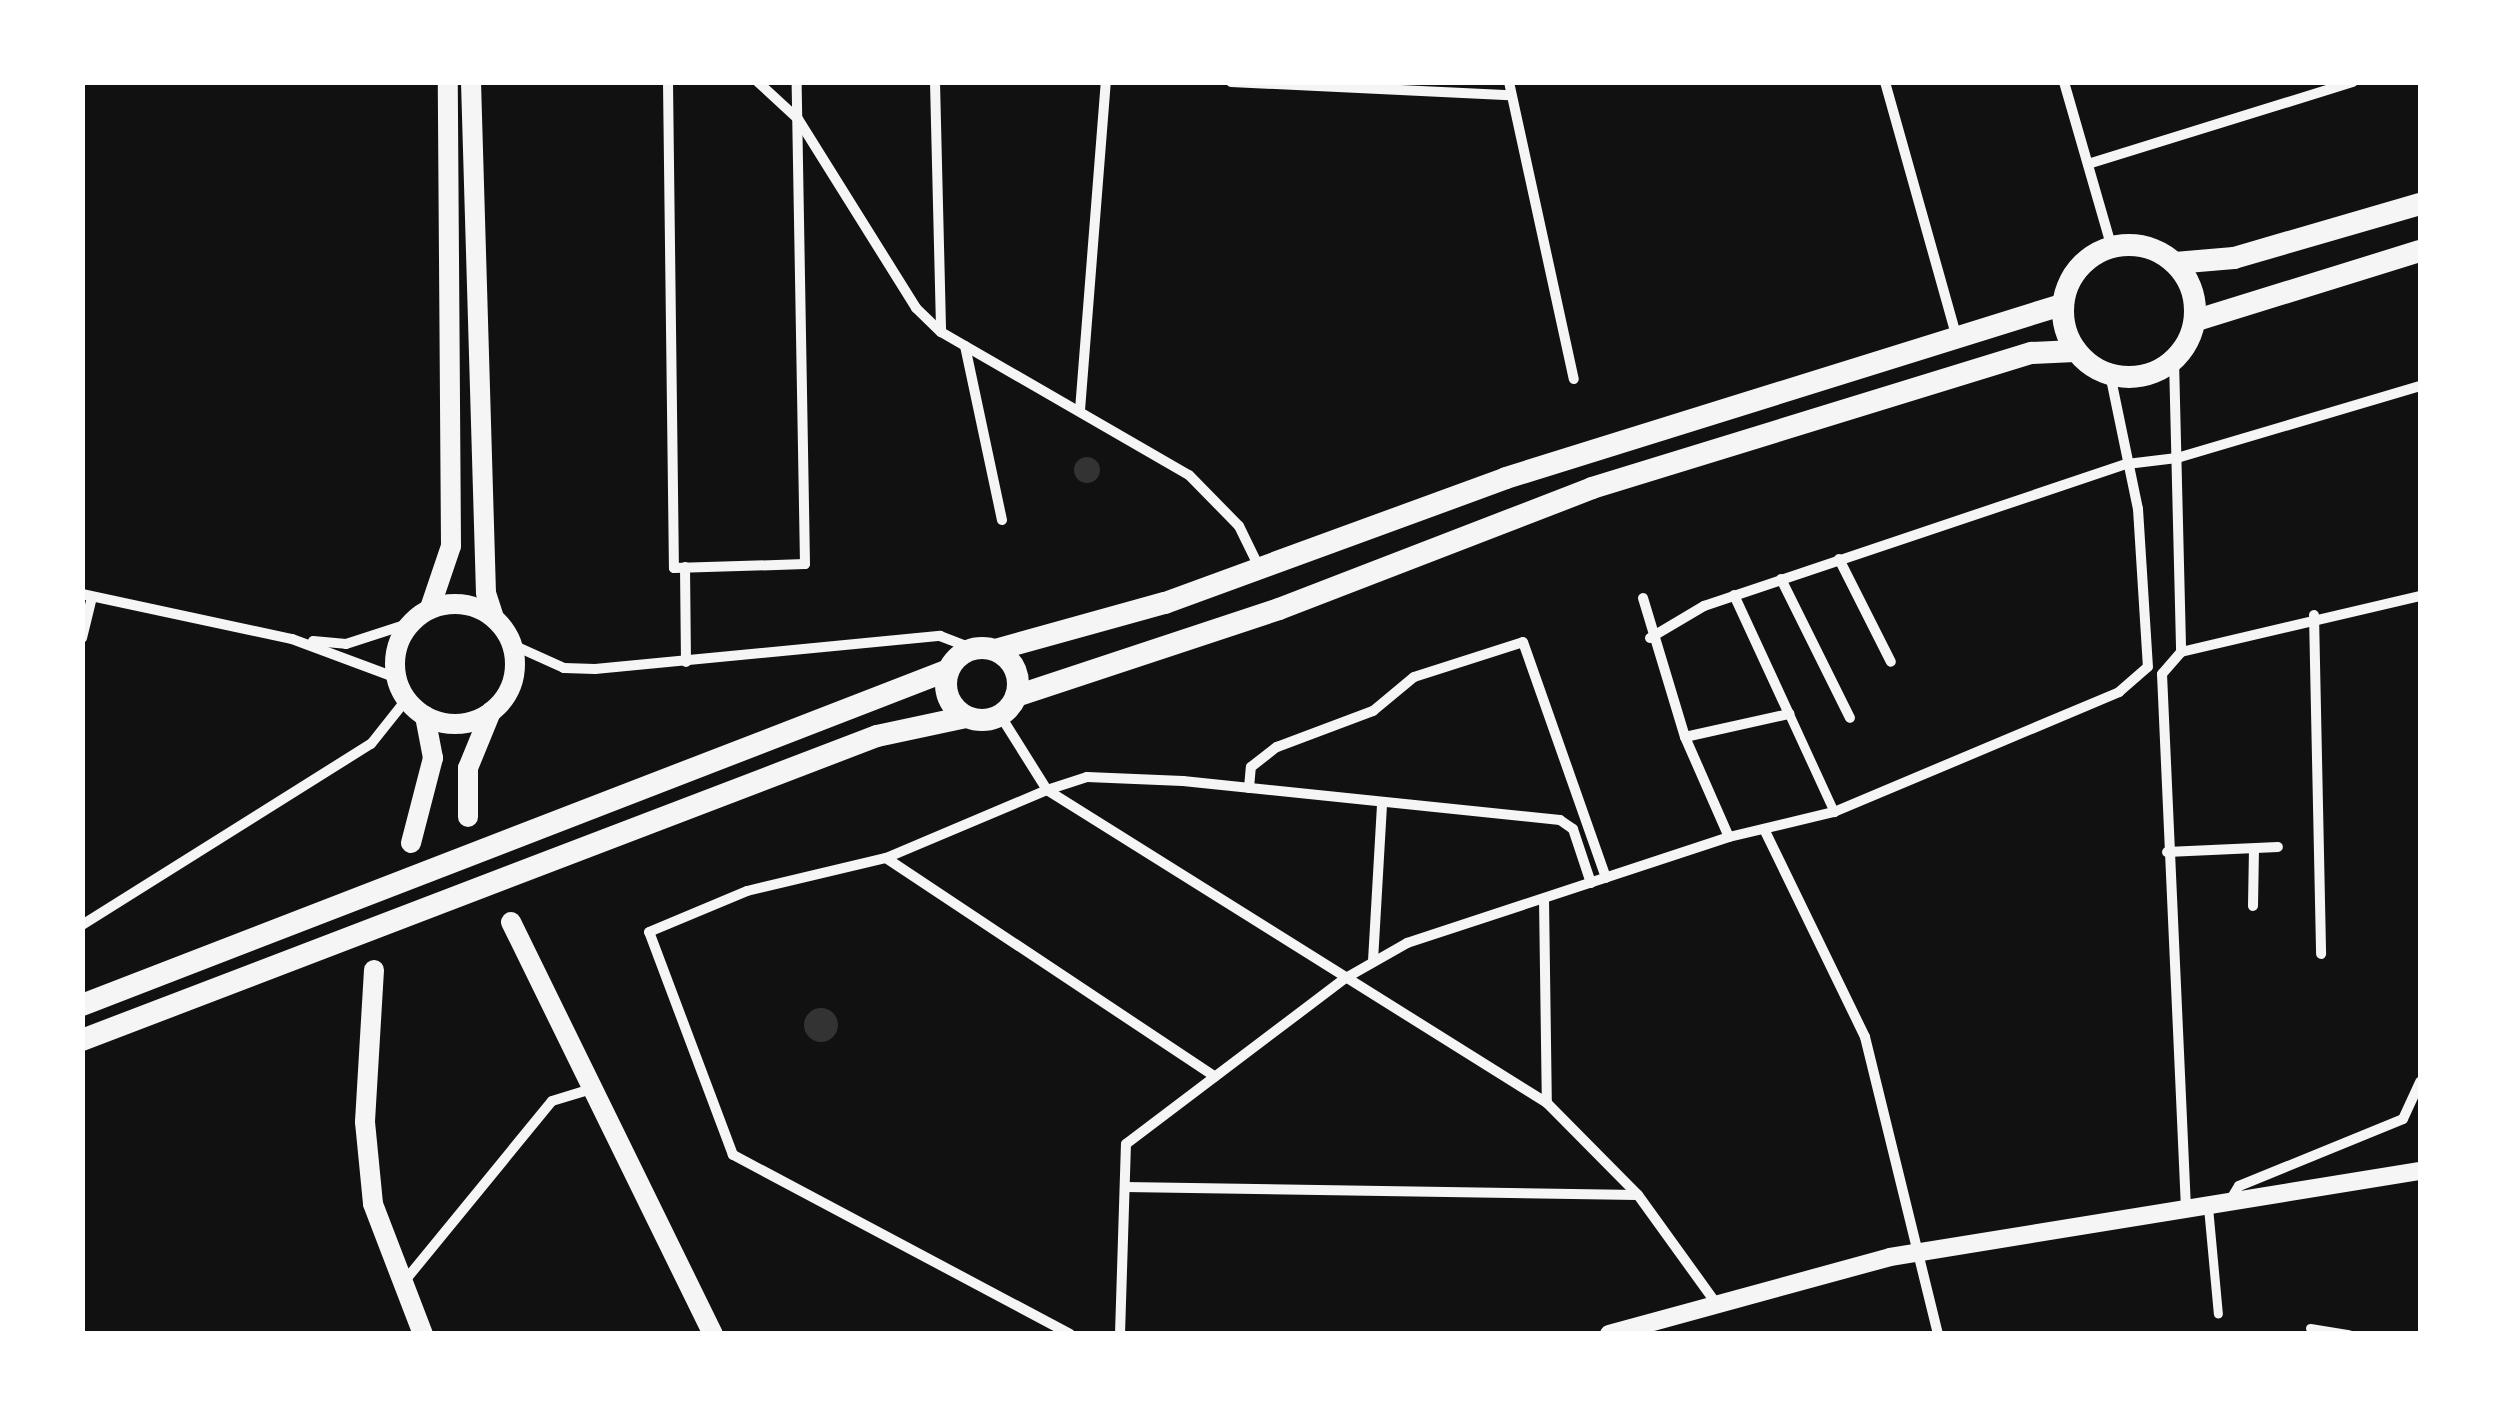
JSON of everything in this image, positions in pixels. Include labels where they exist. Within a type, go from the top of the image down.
[{"type":"main road","points":[[430,608],[450,546],[448,82]]},
{"type":"main road","points":[[468,817],[468,768],[491,712],[510,685],[513,645],[494,618],[486,594],[471,82]]},
{"type":"main road","points":[[2075,351],[2062,305],[2082,265],[2112,248],[2137,246],[2175,262],[2234,258],[2420,204]]},
{"type":"main road","points":[[2197,320],[2420,250]]},
{"type":"main road","points":[[82,1040],[877,736],[966,717],[1000,716],[1016,696],[1592,488],[2032,353],[2075,351],[2110,374],[2142,376],[2174,360],[2197,320],[2196,293],[2175,262]]},
{"type":"main road","points":[[82,1004],[949,670],[984,650],[1261,570],[1525,472],[2062,305]]},
{"type":"main road","points":[[491,712],[451,725],[425,716],[406,700],[394,677],[397,645],[412,623],[430,608],[458,602],[494,618]]},
{"type":"main road","points":[[984,650],[1015,669],[1016,696]]},
{"type":"main road","points":[[949,670],[948,697],[966,717]]},
{"type":"main road","points":[[411,843],[434,758],[425,716]]},
{"type":"main road","points":[[511,922],[589,1090],[713,1327]]},
{"type":"main road","points":[[374,970],[368,1163],[401,1288],[423,1334]]},
{"type":"street","points":[[668,82],[679,568],[686,662]]},
{"type":"street","points":[[758,82],[798,120],[916,308],[941,332],[1188,474],[1238,526],[1261,570]]},
{"type":"street","points":[[679,568],[805,564],[797,82]]},
{"type":"street","points":[[935,82],[941,332]]},
{"type":"street","points":[[1080,410],[1106,82]]},
{"type":"street","points":[[1231,82],[1509,88],[1574,380]]},
{"type":"street","points":[[1885,82],[1958,339]]},
{"type":"street","points":[[2064,82],[2112,248]]},
{"type":"street","points":[[2088,164],[2353,82]]},
{"type":"street","points":[[965,346],[1002,520]]},
{"type":"street","points":[[2174,360],[2181,652]]},
{"type":"street","points":[[2110,374],[2126,464],[2148,667]]},
{"type":"street","points":[[1650,638],[1734,596],[2126,464],[2177,458],[2420,386]]},
{"type":"street","points":[[1840,559],[1892,662]]},
{"type":"street","points":[[1782,579],[1850,718]]},
{"type":"street","points":[[82,638],[87,596],[292,639],[346,644],[412,623]]},
{"type":"street","points":[[1734,596],[1834,812]]},
{"type":"street","points":[[2186,1210],[2162,674],[2181,652],[2314,615],[2420,596]]},
{"type":"street","points":[[1644,598],[1650,638],[1686,738],[1729,837]]},
{"type":"street","points":[[2314,615],[2321,954]]},
{"type":"street","points":[[513,645],[576,669],[940,636],[984,650]]},
{"type":"street","points":[[292,639],[394,677]]},
{"type":"street","points":[[1249,788],[1251,768],[1277,747],[1373,711],[1414,677],[1524,642],[1586,809],[1606,878]]},
{"type":"street","points":[[2148,667],[2162,674]]},
{"type":"street","points":[[1120,1334],[1126,1144],[1373,960],[1729,837],[1834,812],[2119,692],[2148,667]]},
{"type":"street","points":[[82,925],[370,744],[406,700]]},
{"type":"street","points":[[1686,738],[1789,714]]},
{"type":"street","points":[[1000,716],[1047,790],[1547,1103],[1638,1195],[1716,1303]]},
{"type":"street","points":[[1070,1334],[726,1148],[649,932],[747,890],[886,858],[1086,777],[1249,788],[1568,826]]},
{"type":"street","points":[[1373,960],[1382,803]]},
{"type":"street","points":[[1568,826],[1586,809]]},
{"type":"street","points":[[1568,826],[1591,884]]},
{"type":"street","points":[[1764,831],[1865,1038],[1923,1252],[1938,1334]]},
{"type":"street","points":[[2253,906],[2254,848]]},
{"type":"street","points":[[2167,852],[2278,848]]},
{"type":"street","points":[[886,858],[1215,1078]]},
{"type":"street","points":[[1544,900],[1547,1103]]},
{"type":"street","points":[[2228,1204],[2240,1186],[2402,1120],[2420,1082]]},
{"type":"street","points":[[401,1288],[552,1101],[589,1090]]},
{"type":"street","points":[[1610,1334],[1716,1303],[1923,1252],[2420,1171]]},
{"type":"street","points":[[1126,1188],[1638,1195]]},
{"type":"street","points":[[2208,1207],[2218,1314]]},
{"type":"street","points":[[2310,1328],[2349,1334]]},
{"type":"shaded area","points":[[1087,457],[1096,461],[1100,470],[1096,479],[1087,483],[1078,479],[1074,470],[1078,461]]},
{"type":"shaded area","points":[[821,1008],[833,1013],[838,1025],[833,1037],[821,1042],[809,1037],[804,1025],[809,1013]]}]
